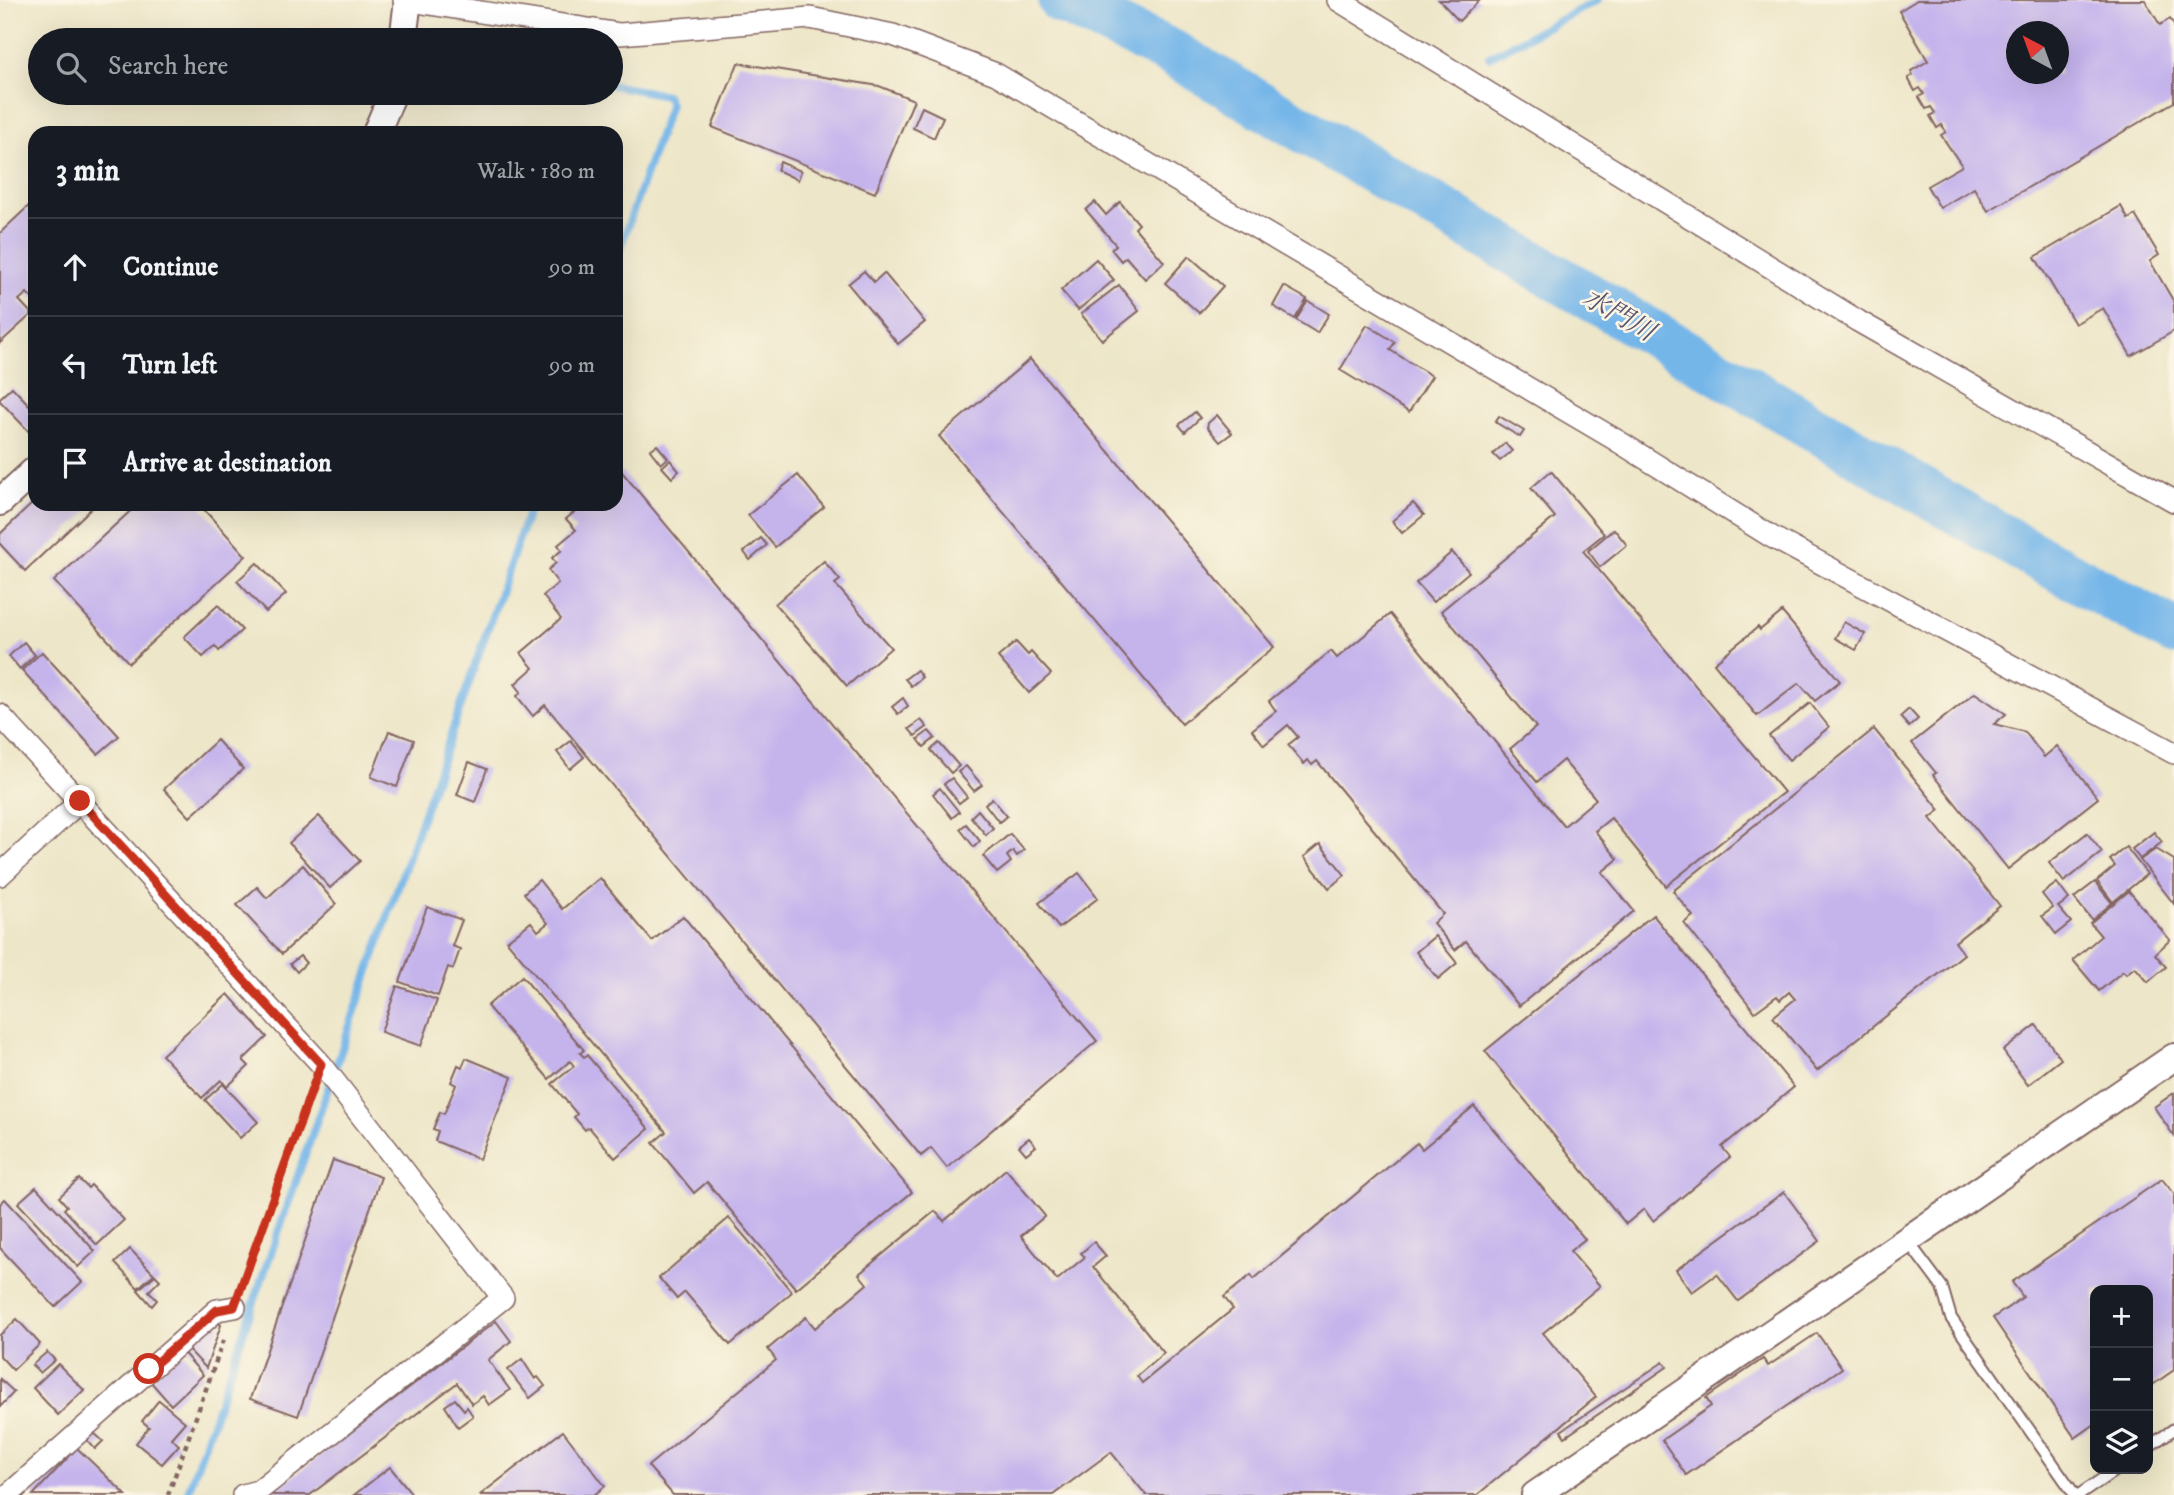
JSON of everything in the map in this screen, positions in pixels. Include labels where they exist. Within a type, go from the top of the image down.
[{"type":"street","points":[[405,28],[407,0],[582,28]]},
{"type":"street","points":[[1338,0],[1858,321],[2174,501]]},
{"type":"street","points":[[623,34],[810,18],[893,35],[996,74],[1616,440],[1772,537],[2174,753]]},
{"type":"street","points":[[379,126],[388,105]]},
{"type":"street","points":[[0,502],[28,476]]},
{"type":"street","points":[[0,715],[321,1064],[503,1298],[258,1490],[243,1495]]},
{"type":"street","points":[[0,875],[80,801]]},
{"type":"street","points":[[1535,1495],[2174,1057]]},
{"type":"street","points":[[8,1495],[217,1310],[234,1307]]},
{"type":"lane","points":[[1907,1240],[1942,1287],[1951,1318],[2077,1495],[2109,1474]]},
{"type":"lane","points":[[2153,1444],[2174,1429]]},
{"type":"path","points":[[168,1495],[321,1064]]},
{"type":"building","points":[[1439,0],[1480,0],[1459,21]]},
{"type":"building","points":[[1917,0],[2145,0],[2160,25],[2170,19],[2174,25],[2174,102],[1988,211],[1974,188],[1940,208],[1927,186],[1962,166],[1941,135],[1946,132],[1942,125],[1937,128],[1930,116],[1935,113],[1931,107],[1926,109],[1919,97],[1924,94],[1920,88],[1915,91],[1908,78],[1913,75],[1911,71],[1928,61],[1899,11]]},
{"type":"building","points":[[738,63],[879,86],[914,100],[875,193],[712,127]]},
{"type":"building","points":[[922,107],[943,117],[934,138],[913,128]]},
{"type":"building","points":[[780,162],[801,171],[798,180],[777,170]]},
{"type":"building","points":[[1095,202],[1106,215],[1120,202],[1139,224],[1135,228],[1164,262],[1145,279],[1126,257],[1121,261],[1111,249],[1116,245],[1086,210]]},
{"type":"building","points":[[2121,206],[2128,219],[2135,215],[2159,255],[2150,261],[2174,302],[2174,331],[2131,356],[2103,308],[2075,324],[2035,257]]},
{"type":"building","points":[[28,207],[28,294],[19,300],[28,310],[28,318],[0,343],[0,233]]},
{"type":"building","points":[[1189,256],[1223,286],[1199,313],[1165,283]]},
{"type":"building","points":[[1096,259],[1114,280],[1078,310],[1061,290]]},
{"type":"building","points":[[864,271],[874,282],[884,273],[925,322],[898,344],[848,284]]},
{"type":"building","points":[[1119,285],[1139,311],[1102,340],[1081,314]]},
{"type":"building","points":[[1284,286],[1307,299],[1295,319],[1273,306]]},
{"type":"building","points":[[1308,301],[1329,314],[1317,333],[1296,320]]},
{"type":"building","points":[[1367,325],[1395,342],[1390,350],[1432,376],[1409,412],[1340,370]]},
{"type":"building","points":[[1030,359],[1274,647],[1182,724],[939,436]]},
{"type":"building","points":[[12,387],[28,404],[28,431],[0,401]]},
{"type":"building","points":[[1195,412],[1200,418],[1185,432],[1179,425]]},
{"type":"building","points":[[1217,415],[1232,433],[1220,442],[1207,427]]},
{"type":"building","points":[[1499,416],[1524,431],[1520,437],[1495,422]]},
{"type":"building","points":[[1505,443],[1512,451],[1500,461],[1493,454]]},
{"type":"building","points":[[657,445],[668,458],[661,464],[650,450]]},
{"type":"building","points":[[670,460],[679,471],[672,478],[662,467]]},
{"type":"building","points":[[1551,471],[1604,534],[1583,551],[1784,792],[1666,886],[1611,818],[1595,831],[1618,859],[1602,872],[1634,911],[1519,1006],[1466,941],[1455,950],[1433,923],[1443,914],[1317,761],[1312,765],[1308,760],[1304,764],[1288,745],[1298,737],[1288,725],[1264,745],[1252,730],[1276,711],[1269,701],[1331,651],[1337,658],[1390,614],[1564,826],[1596,799],[1563,760],[1537,782],[1510,749],[1536,727],[1441,611],[1555,517],[1531,488]]},
{"type":"building","points":[[623,473],[1097,1041],[947,1168],[931,1148],[921,1156],[545,705],[533,716],[517,696],[521,692],[515,684],[533,668],[521,653],[561,619],[543,596],[558,583],[548,570],[556,563],[552,558],[562,550],[558,545],[576,530],[566,519],[576,511],[623,511]]},
{"type":"building","points":[[798,475],[824,507],[775,547],[748,515]]},
{"type":"building","points":[[1413,503],[1424,515],[1402,533],[1392,521]]},
{"type":"building","points":[[28,508],[28,511],[89,511],[25,571],[0,544],[0,534]]},
{"type":"building","points":[[130,511],[205,511],[246,556],[129,663],[54,581]]},
{"type":"building","points":[[1614,529],[1627,545],[1600,567],[1588,551]]},
{"type":"building","points":[[761,538],[767,545],[750,560],[744,552]]},
{"type":"building","points":[[1452,552],[1469,572],[1433,602],[1416,583]]},
{"type":"building","points":[[824,561],[840,580],[835,584],[891,648],[847,686],[775,604]]},
{"type":"building","points":[[257,563],[286,594],[266,612],[237,581]]},
{"type":"building","points":[[218,605],[242,630],[219,651],[215,646],[203,657],[184,637]]},
{"type":"building","points":[[1782,612],[1840,681],[1815,701],[1799,683],[1757,716],[1714,663],[1758,627],[1760,630]]},
{"type":"building","points":[[1844,622],[1865,634],[1856,650],[1835,638]]},
{"type":"building","points":[[24,642],[35,655],[20,669],[9,656]]},
{"type":"building","points":[[1016,642],[1028,655],[1031,652],[1051,674],[1029,693],[998,657]]},
{"type":"building","points":[[42,652],[119,736],[98,754],[22,670]]},
{"type":"building","points":[[917,670],[922,677],[911,686],[905,679]]},
{"type":"building","points":[[1975,693],[2006,714],[1994,724],[2025,732],[2044,757],[2057,746],[2098,798],[2008,869],[1933,775],[1936,773],[1912,743]]},
{"type":"building","points":[[903,698],[908,706],[898,714],[892,707]]},
{"type":"building","points":[[1810,703],[1829,727],[1789,760],[1769,736]]},
{"type":"building","points":[[1909,709],[1918,719],[1909,727],[1900,717]]},
{"type":"building","points":[[921,720],[927,727],[915,736],[909,729]]},
{"type":"building","points":[[1874,729],[1940,810],[1930,818],[2000,906],[1955,942],[1964,954],[1817,1071],[1773,1017],[1795,999],[1789,992],[1780,1000],[1777,996],[1755,1012],[1684,923],[1693,916],[1673,891]]},
{"type":"building","points":[[389,731],[414,740],[397,787],[371,777]]},
{"type":"building","points":[[929,731],[935,738],[924,747],[918,739]]},
{"type":"building","points":[[217,740],[243,769],[190,817],[164,789]]},
{"type":"building","points":[[571,741],[584,757],[570,769],[557,752]]},
{"type":"building","points":[[939,743],[959,766],[951,773],[931,750]]},
{"type":"building","points":[[469,762],[487,769],[475,802],[457,795]]},
{"type":"building","points":[[966,766],[982,785],[974,791],[958,772]]},
{"type":"building","points":[[952,778],[967,797],[959,803],[944,784]]},
{"type":"building","points":[[940,788],[959,812],[952,818],[933,794]]},
{"type":"building","points":[[992,798],[1007,816],[999,822],[985,804]]},
{"type":"building","points":[[978,810],[993,828],[986,835],[971,817]]},
{"type":"building","points":[[319,816],[360,861],[330,888],[289,843]]},
{"type":"building","points":[[966,824],[980,841],[974,847],[960,829]]},
{"type":"building","points":[[2154,832],[2162,842],[2140,859],[2132,849]]},
{"type":"building","points":[[2087,833],[2102,852],[2064,882],[2049,863]]},
{"type":"building","points":[[1010,834],[1024,850],[1017,856],[1013,851],[1007,856],[1011,862],[997,873],[983,856]]},
{"type":"building","points":[[1320,844],[1345,875],[1329,888],[1304,857]]},
{"type":"building","points":[[2126,847],[2147,874],[2113,902],[2097,881],[2115,866],[2110,860]]},
{"type":"building","points":[[2156,849],[2174,860],[2174,904],[2140,860]]},
{"type":"building","points":[[303,865],[336,904],[282,954],[237,905],[257,887],[267,898]]},
{"type":"building","points":[[1079,873],[1098,898],[1059,928],[1039,903]]},
{"type":"building","points":[[600,878],[652,941],[683,916],[912,1192],[796,1289],[707,1182],[694,1193],[653,1143],[666,1132],[507,941],[531,922],[538,931],[548,923],[524,893],[539,880],[562,909]]},
{"type":"building","points":[[2095,882],[2112,903],[2092,920],[2074,898]]},
{"type":"building","points":[[2057,883],[2069,899],[2058,907],[2071,922],[2056,934],[2042,916],[2053,908],[2042,894]]},
{"type":"building","points":[[2129,891],[2170,940],[2155,954],[2166,967],[2148,982],[2135,967],[2126,974],[2123,971],[2099,991],[2073,960],[2101,936],[2090,923]]},
{"type":"building","points":[[427,907],[462,920],[452,946],[460,949],[453,969],[448,967],[438,996],[400,982]]},
{"type":"building","points":[[1653,915],[1794,1087],[1722,1147],[1730,1157],[1653,1221],[1644,1209],[1626,1224],[1485,1051]]},
{"type":"building","points":[[1435,936],[1457,963],[1438,979],[1416,952]]},
{"type":"building","points":[[300,956],[306,963],[297,972],[290,964]]},
{"type":"building","points":[[522,976],[584,1050],[580,1053],[584,1057],[587,1055],[649,1129],[615,1158],[589,1127],[585,1130],[574,1117],[577,1114],[552,1084],[574,1066],[570,1061],[549,1079],[487,1006]]},
{"type":"building","points":[[397,986],[437,1000],[421,1046],[381,1032]]},
{"type":"building","points":[[228,994],[267,1037],[243,1060],[249,1066],[227,1087],[221,1080],[202,1098],[162,1055]]},
{"type":"building","points":[[2036,1025],[2061,1059],[2028,1085],[2003,1051]]},
{"type":"building","points":[[466,1058],[512,1077],[479,1159],[435,1141],[438,1131],[433,1129],[440,1112],[444,1114],[456,1085],[451,1082],[458,1065],[462,1067]]},
{"type":"building","points":[[223,1084],[258,1122],[240,1138],[205,1100]]},
{"type":"building","points":[[2174,1093],[2174,1136],[2154,1107]]},
{"type":"building","points":[[1474,1106],[1585,1239],[1570,1251],[1600,1286],[1543,1333],[1596,1397],[1477,1495],[1146,1495],[1111,1452],[1053,1495],[673,1495],[648,1466],[776,1360],[768,1349],[806,1317],[815,1328],[867,1284],[859,1274],[935,1211],[944,1221],[1006,1169],[1045,1216],[1021,1236],[1057,1280],[1085,1257],[1081,1253],[1094,1242],[1106,1256],[1093,1267],[1164,1353],[1137,1376],[1142,1383],[1233,1309],[1224,1297],[1251,1275],[1254,1279],[1417,1143],[1422,1149]]},
{"type":"building","points":[[1029,1138],[1036,1146],[1026,1154],[1019,1146]]},
{"type":"building","points":[[333,1160],[381,1177],[298,1416],[250,1399]]},
{"type":"building","points":[[79,1179],[88,1188],[91,1185],[124,1220],[97,1245],[64,1209],[67,1206],[59,1197]]},
{"type":"building","points":[[2162,1179],[2174,1194],[2174,1370],[2153,1385],[2153,1285],[2090,1285],[2090,1428],[2075,1438],[1993,1318],[2023,1297],[2012,1282]]},
{"type":"building","points":[[36,1187],[95,1251],[78,1267],[18,1203]]},
{"type":"building","points":[[1784,1192],[1820,1241],[1738,1301],[1717,1274],[1692,1292],[1676,1270]]},
{"type":"building","points":[[5,1199],[82,1282],[55,1307],[0,1248],[0,1204]]},
{"type":"building","points":[[729,1218],[792,1292],[730,1345],[685,1292],[677,1299],[659,1278]]},
{"type":"building","points":[[130,1249],[154,1274],[138,1288],[115,1263]]},
{"type":"building","points":[[155,1275],[160,1280],[149,1291],[157,1300],[152,1306],[138,1290]]},
{"type":"building","points":[[17,1319],[40,1344],[13,1370],[0,1356],[0,1335]]},
{"type":"building","points":[[215,1319],[221,1325],[206,1368],[186,1347]]},
{"type":"building","points":[[496,1321],[511,1341],[488,1360],[510,1390],[489,1405],[483,1396],[472,1404],[457,1383],[310,1495],[269,1495]]},
{"type":"building","points":[[1817,1333],[1842,1368],[1686,1475],[1662,1440],[1711,1406],[1706,1398],[1763,1359],[1768,1366]]},
{"type":"building","points":[[182,1351],[203,1375],[171,1405],[150,1381]]},
{"type":"building","points":[[47,1352],[55,1360],[40,1373],[32,1365]]},
{"type":"building","points":[[522,1359],[535,1379],[538,1377],[545,1386],[530,1398],[508,1370]]},
{"type":"building","points":[[1663,1362],[1667,1367],[1565,1437],[1561,1431]]},
{"type":"building","points":[[58,1364],[84,1390],[58,1415],[33,1388]]},
{"type":"building","points":[[0,1379],[14,1392],[0,1407]]},
{"type":"building","points":[[455,1399],[464,1410],[467,1407],[473,1416],[458,1427],[445,1406]]},
{"type":"building","points":[[159,1400],[185,1422],[171,1438],[179,1445],[162,1464],[136,1443],[149,1427],[142,1421]]},
{"type":"building","points":[[563,1431],[605,1486],[594,1495],[480,1495]]},
{"type":"building","points":[[94,1433],[103,1441],[95,1449],[87,1440]]},
{"type":"building","points":[[77,1448],[126,1495],[33,1495]]},
{"type":"building","points":[[390,1467],[413,1495],[354,1495]]},
{"type":"waterway","name":"水門川","points":[[1061,0],[1172,53],[2010,542],[2174,632]]},
{"type":"waterway","points":[[1489,57],[1598,0]]},
{"type":"waterway","points":[[623,87],[666,95],[670,104],[623,240]]},
{"type":"waterway","points":[[187,1495],[529,511]]},
{"type":"route","points":[[80,801],[321,1064],[234,1307],[217,1310],[149,1369]]}]
